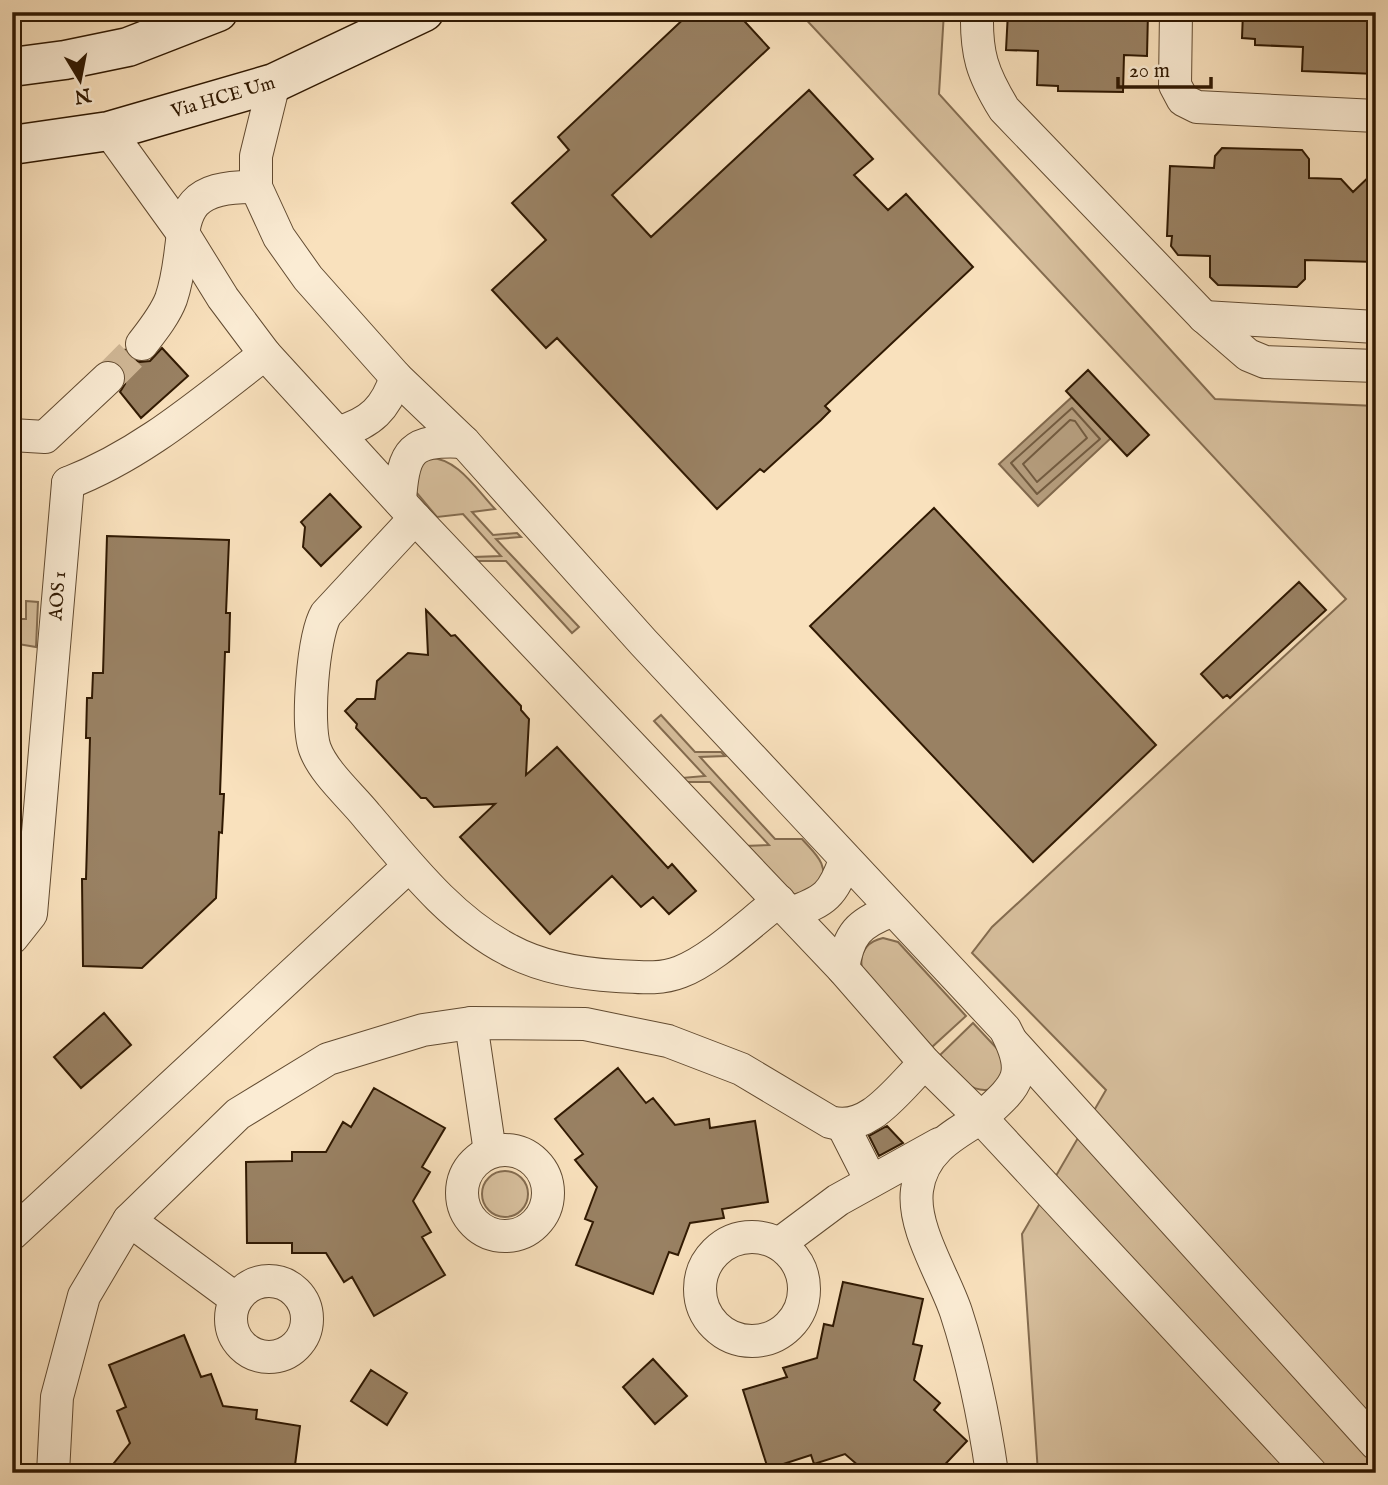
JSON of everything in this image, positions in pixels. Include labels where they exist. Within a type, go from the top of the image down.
[{"type":"main road","points":[[12,67],[65,61],[128,47],[218,12]]},
{"type":"main road","name":"Via HCE Um","points":[[12,145],[109,131],[274,83],[424,12]]},
{"type":"street","points":[[977,12],[978,56],[987,81],[1004,109],[1203,317],[1248,355],[1265,362],[1376,366]]},
{"type":"street","points":[[1177,12],[1175,85],[1182,100],[1197,107],[1376,116]]},
{"type":"street","points":[[274,83],[256,156],[256,187],[279,237],[308,278],[396,377],[464,442],[643,642],[891,911],[1005,1029],[1018,1054],[1018,1071],[1013,1087],[981,1118],[838,1200],[779,1244]]},
{"type":"street","points":[[109,131],[184,235],[223,298],[265,354],[339,432],[407,510],[843,968],[925,1063],[981,1118],[1311,1473]]},
{"type":"street","points":[[142,344],[171,300],[187,214],[196,198],[213,190],[256,187]]},
{"type":"street","points":[[1203,317],[1376,327]]},
{"type":"street","points":[[45,437],[68,483],[101,471],[147,444],[265,354]]},
{"type":"street","points":[[339,432],[358,426],[376,415],[388,400],[396,377]]},
{"type":"street","points":[[12,435],[45,437],[108,378]]},
{"type":"street","points":[[464,442],[437,440],[416,449],[404,462],[407,510],[326,614],[318,626],[314,643],[312,735],[322,762],[409,866],[458,915],[509,951],[555,966],[602,975],[652,978],[681,972],[785,907],[828,896],[837,883],[845,860]]},
{"type":"street","name":"AOS 1","points":[[12,938],[32,914],[68,483]]},
{"type":"street","points":[[12,1234],[409,866]]},
{"type":"street","points":[[843,968],[846,945],[858,929],[871,918],[891,911]]},
{"type":"street","points":[[53,1473],[57,1397],[84,1296],[129,1220],[238,1114],[328,1059],[423,1030],[471,1023],[584,1024],[668,1041],[741,1069],[830,1122],[843,1126],[868,1118],[925,1063]]},
{"type":"street","points":[[471,1023],[490,1152]]},
{"type":"street","points":[[1011,1041],[1376,1444]]},
{"type":"street","points":[[843,1126],[871,1181]]},
{"type":"street","points":[[940,1143],[925,1165],[916,1191],[919,1211],[924,1235],[959,1324],[984,1415],[992,1473]]},
{"type":"street","points":[[129,1220],[236,1299]]},
{"type":"shaded area","points":[[799,12],[944,12],[939,94],[1215,399],[1376,406],[1376,1473],[1038,1473],[1022,1234],[1106,1090],[972,953],[992,927],[1346,599]]},
{"type":"shaded area","points":[[428,458],[448,462],[457,468],[495,509],[472,512],[493,535],[517,533],[521,537],[496,539],[579,627],[572,633],[506,561],[478,561],[474,557],[501,556],[463,514],[437,517],[416,492],[413,473]]},
{"type":"shaded area","points":[[26,601],[38,602],[36,647],[12,643],[12,619],[26,619]]},
{"type":"shaded area","points":[[661,715],[695,752],[721,752],[725,756],[700,757],[775,839],[802,839],[817,855],[822,866],[822,887],[793,895],[745,846],[769,845],[710,782],[684,782],[681,778],[705,776],[654,721]]},
{"type":"shaded area","points":[[883,938],[898,942],[966,1016],[932,1047],[862,969],[865,949],[872,942]]},
{"type":"shaded area","points":[[973,1023],[1004,1056],[1006,1067],[992,1089],[983,1090],[969,1085],[940,1055]]},
{"type":"shaded area","points":[[505,1171],[514,1172],[521,1178],[527,1185],[527,1203],[521,1210],[514,1216],[505,1217],[496,1216],[489,1210],[483,1203],[482,1194],[483,1185],[489,1178],[496,1172]]},
{"type":"water","points":[[1073,396],[1111,438],[1038,506],[999,464]]},
{"type":"building","points":[[691,12],[736,12],[769,48],[612,195],[651,237],[809,90],[873,159],[854,175],[888,210],[906,194],[973,267],[825,406],[830,411],[821,420],[764,472],[760,469],[717,509],[557,338],[546,348],[492,290],[546,240],[512,203],[569,150],[558,137]]},
{"type":"building","points":[[1008,12],[1148,12],[1147,56],[1124,55],[1123,92],[1058,91],[1058,86],[1037,85],[1038,51],[1006,50]]},
{"type":"building","points":[[1243,12],[1376,12],[1376,74],[1302,71],[1303,47],[1255,45],[1255,39],[1242,38]]},
{"type":"building","points":[[1222,148],[1302,150],[1309,159],[1309,178],[1341,179],[1353,192],[1376,170],[1376,262],[1305,260],[1305,279],[1297,287],[1218,285],[1210,277],[1210,256],[1178,255],[1171,246],[1172,236],[1167,236],[1170,166],[1214,168],[1215,156]]},
{"type":"building","points":[[162,348],[188,376],[141,418],[120,392],[126,375],[116,362],[125,350],[131,359],[150,361]]},
{"type":"building","points":[[1088,370],[1149,435],[1127,456],[1066,391]]},
{"type":"building","points":[[330,494],[361,527],[321,566],[303,547],[305,527],[301,522]]},
{"type":"building","points":[[934,508],[1156,745],[1033,862],[810,626]]},
{"type":"building","points":[[107,536],[229,540],[226,613],[230,613],[229,652],[225,652],[220,794],[224,794],[216,898],[142,968],[83,966],[82,879],[86,879],[90,738],[86,738],[87,698],[92,698],[93,673],[103,673]]},
{"type":"building","points":[[1299,582],[1326,610],[1230,698],[1227,695],[1223,698],[1201,674]]},
{"type":"building","points":[[426,610],[451,636],[455,635],[521,706],[529,719],[526,775],[557,747],[668,868],[672,864],[696,891],[669,914],[653,897],[641,907],[612,876],[550,934],[460,837],[495,804],[434,807],[426,798],[421,798],[356,728],[357,724],[345,711],[357,699],[375,699],[377,681],[408,653],[428,655]]},
{"type":"building","points":[[104,1013],[131,1045],[81,1088],[54,1057]]},
{"type":"building","points":[[618,1068],[646,1103],[653,1098],[675,1125],[709,1119],[710,1128],[755,1121],[768,1202],[722,1209],[724,1218],[690,1223],[678,1255],[669,1252],[653,1294],[576,1265],[593,1222],[585,1219],[597,1187],[575,1160],[583,1154],[555,1119]]},
{"type":"building","points":[[374,1088],[445,1128],[422,1167],[430,1172],[413,1201],[431,1232],[422,1237],[445,1275],[374,1316],[352,1277],[344,1282],[326,1253],[292,1253],[292,1243],[247,1243],[246,1162],[292,1161],[292,1152],[326,1152],[343,1122],[351,1127]]},
{"type":"building","points":[[887,1126],[903,1143],[879,1156],[869,1136]]},
{"type":"building","points":[[843,1282],[923,1299],[913,1344],[922,1346],[914,1380],[940,1403],[934,1410],[967,1441],[937,1473],[867,1473],[845,1454],[814,1464],[811,1455],[768,1469],[743,1390],[787,1377],[783,1368],[817,1358],[824,1324],[833,1326]]},
{"type":"building","points":[[184,1335],[201,1377],[211,1374],[223,1406],[257,1410],[256,1419],[300,1426],[294,1473],[106,1473],[130,1443],[117,1411],[126,1407],[109,1365]]},
{"type":"building","points":[[653,1359],[687,1396],[655,1424],[623,1387]]},
{"type":"building","points":[[371,1370],[407,1393],[387,1425],[351,1401]]},
{"type":"tunnel","points":[[108,378],[142,344]]}]
